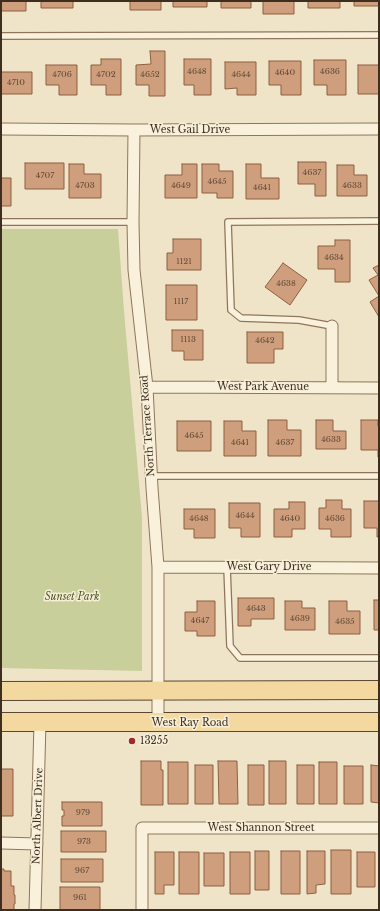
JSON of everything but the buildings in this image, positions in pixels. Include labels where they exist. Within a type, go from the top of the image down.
[{"type":"main road","points":[[1,691],[379,690]]},
{"type":"main road","name":"West Ray Road","points":[[1,722],[379,722]]},
{"type":"street","name":"West Gail Drive","points":[[1,128],[134,130],[379,129]]},
{"type":"street","name":"North Terrace Road","points":[[134,130],[134,270],[147,387],[158,567],[158,723]]},
{"type":"street","points":[[332,326],[332,387]]},
{"type":"street","name":"West Park Avenue","points":[[147,387],[379,388]]},
{"type":"street","name":"West Gary Drive","points":[[158,567],[379,568]]},
{"type":"street","name":"North Albert Drive","points":[[35,910],[40,722]]},
{"type":"street","name":"West Shannon Street","points":[[142,910],[142,828],[379,828]]},
{"type":"street","points":[[1,843],[37,844]]},
{"type":"lane","points":[[1,36],[379,35]]},
{"type":"lane","points":[[332,326],[299,320],[241,318],[231,310],[228,222],[379,221]]},
{"type":"lane","points":[[1,222],[133,222]]},
{"type":"lane","points":[[152,476],[379,476]]},
{"type":"lane","points":[[227,567],[230,646],[240,658],[379,658]]},
{"type":"green space","name":"Sunset Park","points":[[1,229],[118,229],[142,517],[142,671],[1,668]]},
{"type":"place","name":"13255","points":[[132,741]]}]
